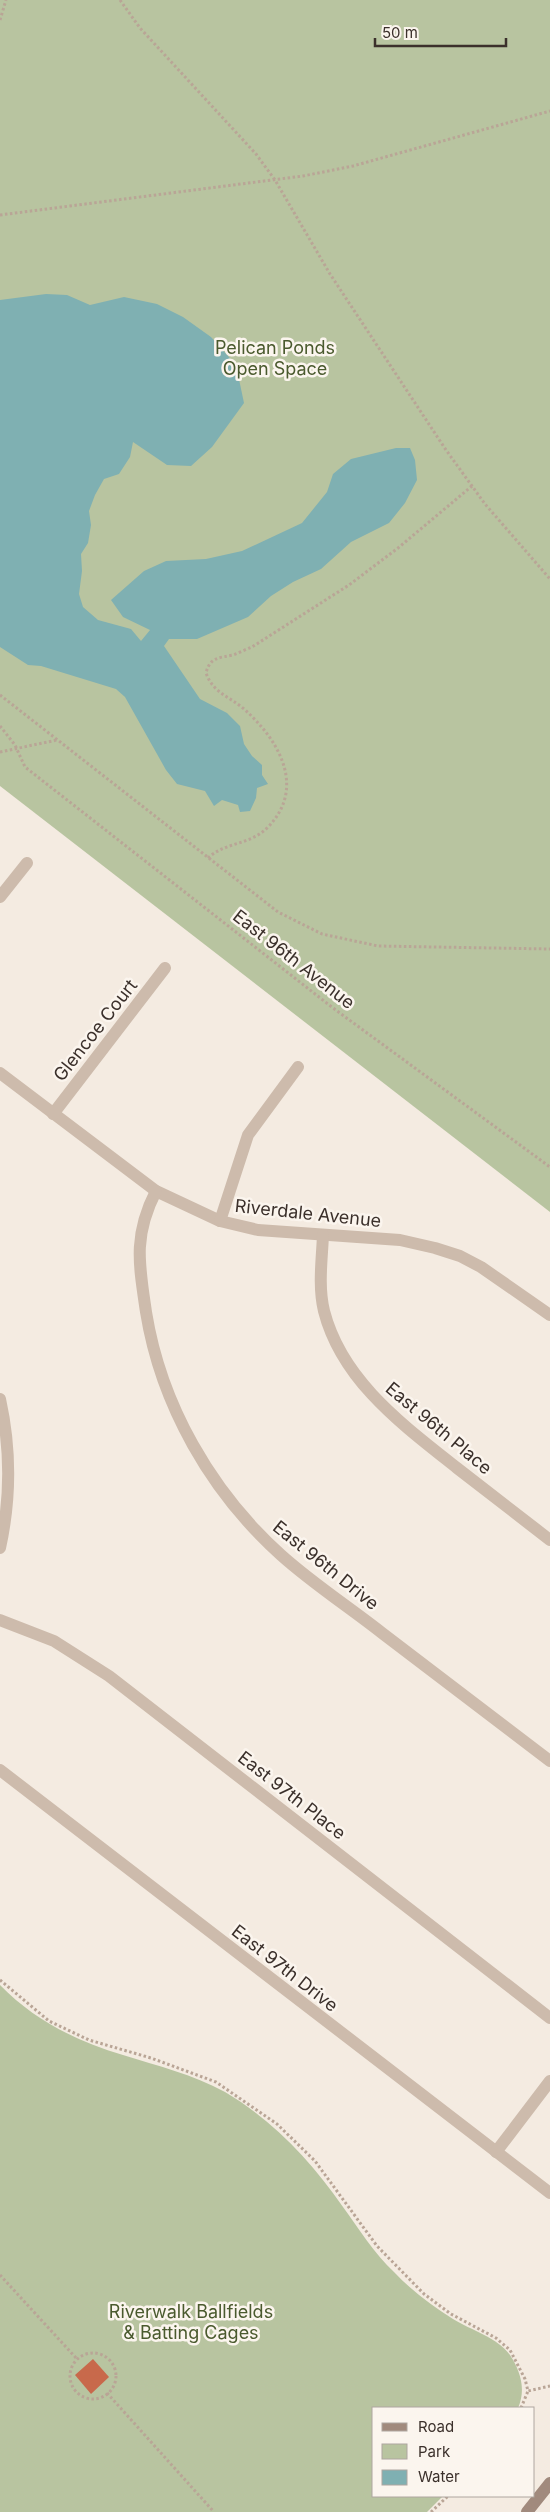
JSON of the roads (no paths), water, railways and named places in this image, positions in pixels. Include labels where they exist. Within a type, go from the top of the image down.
[{"type":"street","points":[[0,897],[27,862]]},
{"type":"street","name":"Glencoe Court","points":[[53,1114],[165,968]]},
{"type":"street","points":[[220,1221],[248,1135],[298,1067]]},
{"type":"street","name":"Riverdale Avenue","points":[[0,1073],[156,1191],[220,1221],[258,1230],[323,1235],[350,1234],[400,1240],[460,1256],[505,1282],[550,1314]]},
{"type":"street","name":"East 96th Drive","points":[[156,1191],[144,1214],[140,1230],[142,1284],[148,1326],[171,1401],[207,1469],[241,1515],[282,1556],[550,1761]]},
{"type":"street","name":"East 96th Place","points":[[323,1235],[321,1278],[324,1310],[331,1332],[365,1387],[381,1406],[407,1429],[550,1540]]},
{"type":"street","points":[[0,1399],[9,1451],[6,1522],[0,1548]]},
{"type":"street","name":"East 97th Place","points":[[0,1620],[54,1642],[110,1676],[550,2018]]},
{"type":"street","name":"East 97th Drive","points":[[0,1770],[550,2193]]},
{"type":"street","points":[[496,2152],[550,2081]]},
{"type":"street","points":[[527,2512],[550,2484]]},
{"type":"water","points":[[46,294],[67,295],[90,305],[124,297],[157,304],[183,317],[211,337],[236,365],[244,403],[212,447],[191,466],[167,465],[133,442],[130,457],[119,474],[104,479],[89,511],[91,525],[88,543],[81,554],[82,571],[79,594],[83,607],[98,620],[131,629],[141,641],[150,630],[123,617],[111,600],[144,571],[166,561],[206,559],[242,551],[302,523],[327,492],[333,474],[351,459],[396,448],[410,448],[415,460],[417,480],[405,503],[389,523],[351,542],[321,569],[293,582],[271,596],[248,617],[197,639],[169,639],[164,646],[200,699],[227,713],[240,726],[244,744],[252,756],[262,765],[262,775],[268,784],[257,788],[256,798],[250,811],[240,812],[238,805],[222,800],[214,806],[205,791],[177,784],[166,770],[125,697],[116,689],[41,666],[28,665],[0,647],[0,300]]},
{"type":"park label","name":"Pelican Ponds Open Space","points":[[275,357]]},
{"type":"park label","name":"Riverwalk Ballfields & Batting Cages","points":[[191,2321]]}]
